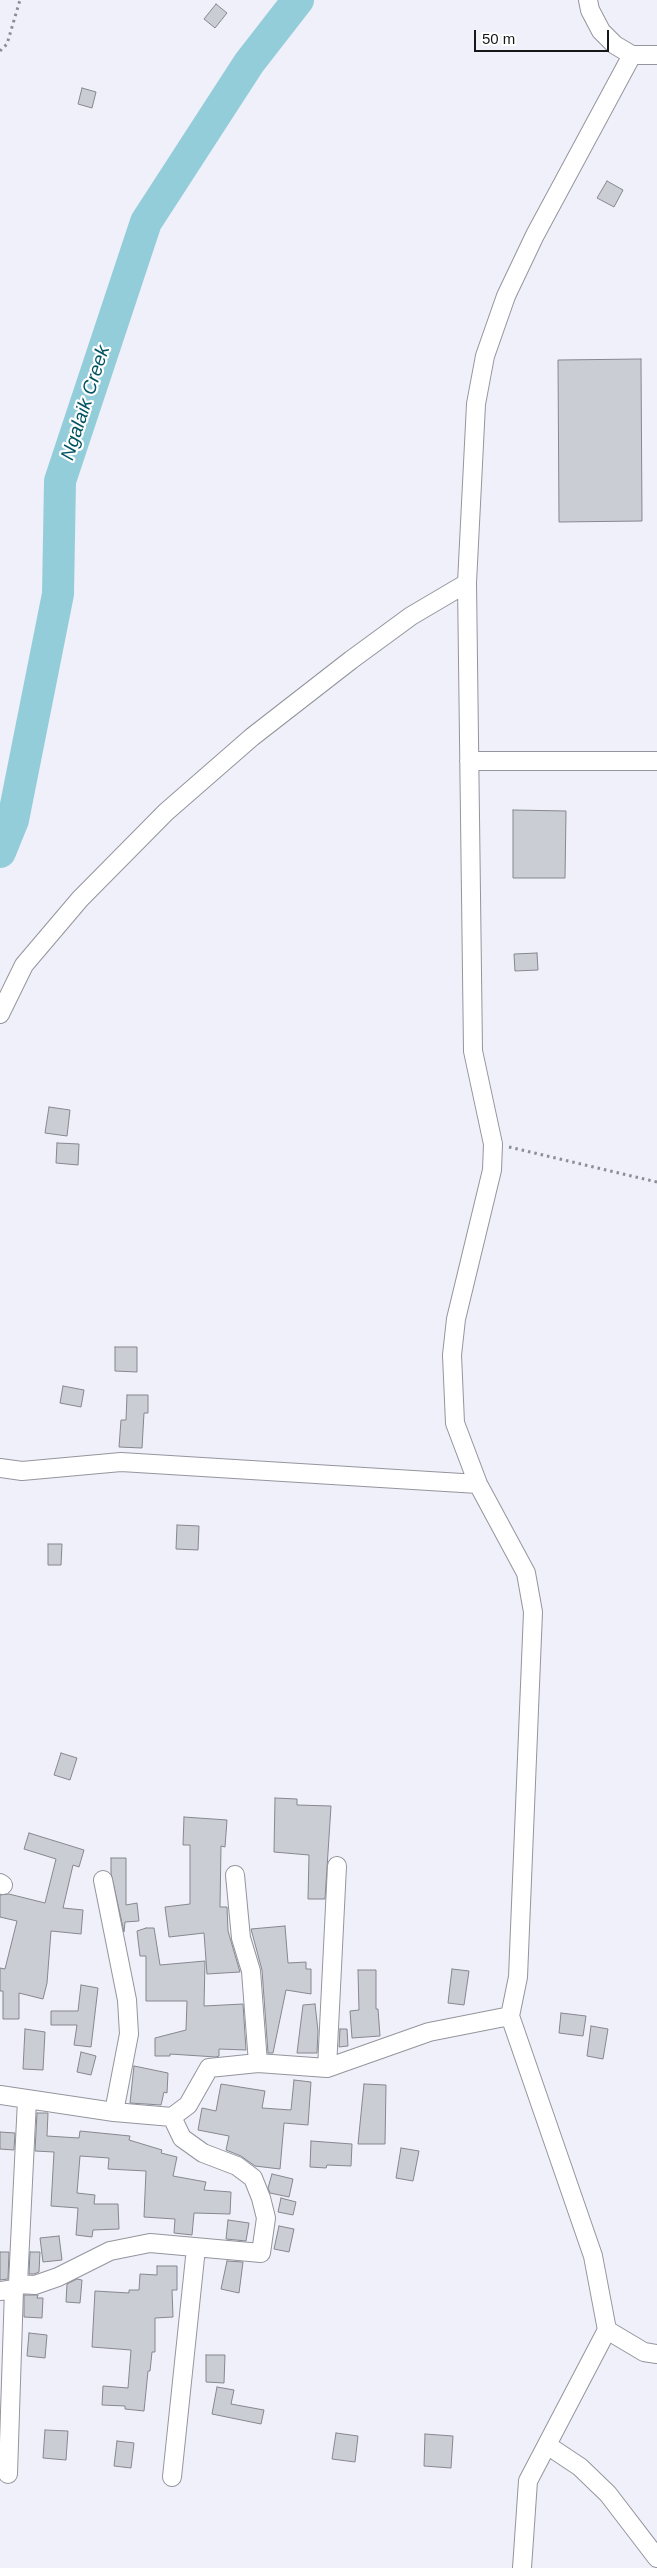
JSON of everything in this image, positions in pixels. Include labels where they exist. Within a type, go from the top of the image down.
[{"type":"street","points":[[588,0],[590,10],[601,31],[615,44],[632,55],[657,55]]},
{"type":"street","points":[[522,2568],[528,2481],[607,2330],[593,2256],[510,2016],[518,1977],[533,1612],[526,1573],[478,1484],[455,1423],[452,1355],[460,1302],[492,1170],[493,1144],[473,1051],[467,583],[476,404],[485,356],[506,296],[535,235],[632,55]]},
{"type":"street","points":[[0,1014],[24,965],[80,899],[166,812],[252,737],[351,660],[411,616],[467,583]]},
{"type":"street","points":[[469,761],[657,761]]},
{"type":"street","points":[[0,1468],[22,1471],[121,1462],[478,1484]]},
{"type":"street","points":[[327,2068],[337,1866]]},
{"type":"street","points":[[235,1875],[241,1938],[251,1971],[258,2063]]},
{"type":"street","points":[[103,1880],[127,2000],[129,2034],[114,2112]]},
{"type":"street","points":[[0,2095],[114,2112],[172,2117],[188,2105],[209,2068],[258,2063],[327,2068],[429,2032],[510,2016]]},
{"type":"street","points":[[8,2474],[11,2288],[27,2100]]},
{"type":"street","points":[[11,2288],[34,2285],[58,2277],[110,2251],[150,2243],[261,2252],[266,2218],[253,2178],[237,2166],[203,2153],[182,2138],[172,2117]]},
{"type":"street","points":[[172,2477],[196,2248]]},
{"type":"street","points":[[607,2330],[644,2352],[657,2354]]},
{"type":"street","points":[[547,2445],[580,2467],[608,2494],[657,2558]]},
{"type":"path","points":[[0,51],[8,44],[20,0]]},
{"type":"path","points":[[493,1144],[657,1182]]},
{"type":"building","points":[[216,4],[227,13],[215,28],[204,19]]},
{"type":"building","points":[[82,88],[96,92],[92,108],[78,104]]},
{"type":"building","points":[[607,181],[623,190],[614,207],[597,198]]},
{"type":"building","points":[[641,359],[642,521],[559,522],[558,360]]},
{"type":"building","points":[[513,810],[566,811],[565,878],[513,878]]},
{"type":"building","points":[[537,953],[538,970],[515,971],[514,954]]},
{"type":"building","points":[[49,1107],[70,1110],[67,1136],[45,1133]]},
{"type":"building","points":[[57,1143],[79,1144],[78,1165],[56,1163]]},
{"type":"building","points":[[115,1347],[137,1347],[137,1372],[115,1371]]},
{"type":"building","points":[[63,1386],[84,1390],[81,1407],[60,1403]]},
{"type":"building","points":[[127,1395],[148,1395],[148,1413],[144,1413],[142,1448],[119,1447],[121,1420],[126,1420]]},
{"type":"building","points":[[177,1525],[199,1526],[198,1550],[176,1549]]},
{"type":"building","points":[[48,1544],[62,1544],[61,1565],[48,1565]]},
{"type":"building","points":[[61,1753],[77,1758],[70,1780],[54,1775]]},
{"type":"building","points":[[275,1798],[297,1799],[297,1805],[331,1806],[325,1899],[308,1899],[309,1855],[274,1852]]},
{"type":"building","points":[[184,1817],[227,1820],[225,1847],[221,1846],[220,1907],[227,1907],[228,1931],[240,1972],[207,1974],[204,1933],[169,1937],[165,1907],[190,1904],[190,1845],[183,1845]]},
{"type":"building","points":[[29,1833],[84,1850],[79,1867],[73,1865],[63,1908],[83,1910],[81,1934],[51,1931],[47,1983],[43,1999],[19,1993],[19,2019],[3,2019],[3,1991],[0,1991],[0,1968],[5,1969],[17,1921],[0,1917],[0,1895],[9,1894],[45,1903],[56,1859],[24,1849]]},
{"type":"building","points":[[111,1858],[126,1858],[126,1905],[137,1903],[139,1921],[125,1922],[124,1932],[111,1873]]},
{"type":"building","points":[[285,1926],[288,1963],[306,1962],[306,1969],[311,1969],[311,1994],[286,1990],[273,2053],[268,2053],[262,1970],[251,1929]]},
{"type":"building","points":[[154,1928],[160,1965],[205,1961],[204,2006],[243,2004],[246,2050],[219,2049],[219,2056],[216,2057],[170,2054],[170,2056],[155,2056],[155,2038],[186,2030],[187,2001],[146,2001],[146,1956],[140,1956],[137,1931]]},
{"type":"building","points":[[452,1969],[469,1971],[464,2005],[448,2003]]},
{"type":"building","points":[[358,1970],[376,1970],[376,2009],[378,2009],[380,2036],[352,2038],[350,2011],[359,2010]]},
{"type":"building","points":[[81,1985],[98,1988],[91,2047],[74,2045],[77,2025],[51,2025],[51,2011],[78,2011]]},
{"type":"building","points":[[315,2004],[318,2031],[317,2053],[297,2053],[303,2005]]},
{"type":"building","points":[[561,2013],[586,2016],[583,2036],[559,2033]]},
{"type":"building","points":[[591,2026],[608,2029],[603,2059],[587,2056]]},
{"type":"building","points":[[25,2029],[45,2032],[43,2070],[23,2069]]},
{"type":"building","points":[[340,2029],[347,2029],[348,2046],[339,2047]]},
{"type":"building","points":[[81,2052],[96,2056],[91,2075],[77,2072]]},
{"type":"building","points":[[134,2066],[168,2073],[167,2093],[164,2092],[161,2105],[130,2103]]},
{"type":"building","points":[[294,2080],[311,2082],[308,2125],[284,2123],[280,2169],[255,2166],[241,2156],[226,2150],[229,2136],[198,2130],[202,2108],[216,2111],[221,2084],[265,2091],[262,2108],[291,2110]]},
{"type":"building","points":[[364,2084],[386,2085],[385,2144],[358,2144]]},
{"type":"building","points":[[37,2113],[48,2113],[47,2136],[79,2138],[80,2131],[130,2136],[129,2140],[162,2150],[161,2153],[177,2157],[173,2176],[206,2182],[204,2190],[231,2192],[230,2214],[194,2213],[192,2235],[174,2233],[175,2219],[144,2217],[146,2171],[108,2169],[109,2158],[80,2156],[77,2193],[95,2195],[94,2204],[118,2204],[119,2229],[93,2230],[92,2237],[76,2235],[78,2208],[51,2206],[54,2152],[35,2151]]},
{"type":"building","points":[[0,2132],[15,2133],[14,2150],[0,2149]]},
{"type":"building","points":[[311,2141],[352,2144],[351,2166],[327,2165],[326,2168],[310,2167]]},
{"type":"building","points":[[401,2148],[419,2151],[413,2181],[396,2178]]},
{"type":"building","points":[[272,2174],[293,2179],[289,2197],[270,2193],[268,2188]]},
{"type":"building","points":[[281,2198],[296,2202],[293,2215],[278,2212]]},
{"type":"building","points":[[228,2220],[249,2223],[246,2241],[226,2239]]},
{"type":"building","points":[[279,2226],[294,2229],[289,2252],[274,2249]]},
{"type":"building","points":[[59,2236],[62,2260],[43,2262],[40,2238]]},
{"type":"building","points":[[0,2252],[9,2252],[8,2279],[0,2280]]},
{"type":"building","points":[[30,2252],[40,2252],[39,2272],[34,2274],[29,2274]]},
{"type":"building","points":[[227,2261],[243,2262],[239,2293],[221,2289]]},
{"type":"building","points":[[157,2266],[177,2266],[177,2290],[172,2290],[173,2317],[155,2318],[155,2352],[152,2352],[150,2371],[148,2371],[144,2411],[125,2409],[125,2406],[102,2405],[103,2386],[128,2388],[131,2350],[92,2347],[95,2291],[129,2293],[129,2290],[139,2290],[140,2274],[157,2275]]},
{"type":"building","points":[[77,2279],[82,2280],[80,2303],[66,2302],[67,2284]]},
{"type":"building","points":[[24,2295],[38,2295],[37,2298],[43,2298],[42,2318],[24,2317]]},
{"type":"building","points":[[29,2333],[47,2335],[45,2358],[27,2356]]},
{"type":"building","points":[[206,2355],[225,2355],[224,2383],[206,2382]]},
{"type":"building","points":[[217,2387],[234,2390],[231,2404],[264,2410],[261,2424],[212,2414]]},
{"type":"building","points":[[45,2430],[68,2431],[66,2460],[43,2458]]},
{"type":"building","points":[[336,2433],[358,2436],[355,2462],[332,2459]]},
{"type":"building","points":[[425,2434],[453,2436],[451,2468],[424,2466]]},
{"type":"building","points":[[117,2441],[134,2443],[131,2468],[114,2466]]},
{"type":"waterway","name":"Ngalaik Creek","points":[[0,852],[13,820],[58,594],[60,481],[146,222],[249,63],[298,0]]}]
